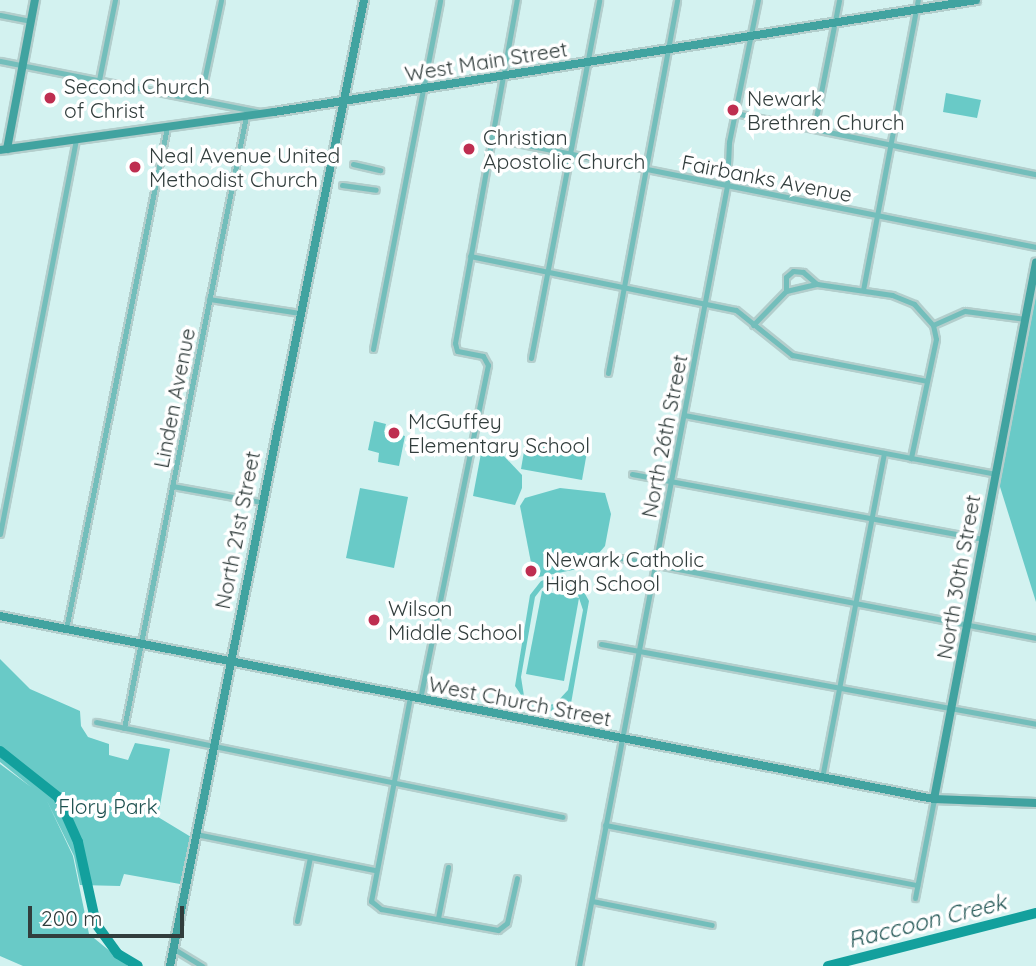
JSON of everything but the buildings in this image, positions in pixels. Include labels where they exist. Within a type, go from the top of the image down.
[{"type":"main road","points":[[4,150],[35,0]]},
{"type":"main road","name":"North 21st Street","points":[[170,966],[341,102],[364,0]]},
{"type":"main road","name":"West Main Street","points":[[4,150],[341,102],[976,0]]},
{"type":"main road","name":"North 30th Street","points":[[934,799],[1036,263]]},
{"type":"main road","name":"West Church Street","points":[[0,616],[934,799],[1036,803]]},
{"type":"street","points":[[99,80],[115,0]]},
{"type":"street","points":[[200,100],[221,0]]},
{"type":"street","points":[[373,349],[440,0]]},
{"type":"street","points":[[420,699],[488,360],[457,351],[455,343],[517,0]]},
{"type":"street","points":[[531,358],[599,0]]},
{"type":"street","points":[[608,373],[677,0]]},
{"type":"street","name":"North 26th Street","points":[[579,966],[727,187],[735,113],[758,0]]},
{"type":"street","points":[[814,128],[839,0]]},
{"type":"street","points":[[863,290],[919,0]]},
{"type":"street","points":[[0,15],[31,21]]},
{"type":"street","points":[[0,61],[268,113]]},
{"type":"street","points":[[735,113],[814,128],[890,148],[1036,174]]},
{"type":"street","name":"Linden Avenue","points":[[124,728],[246,116]]},
{"type":"street","points":[[66,629],[167,127]]},
{"type":"street","name":"Fairbanks Avenue","points":[[492,138],[1036,247]]},
{"type":"street","points":[[0,534],[76,140]]},
{"type":"street","points":[[353,164],[380,170]]},
{"type":"street","points":[[342,185],[376,190]]},
{"type":"street","points":[[470,256],[736,310],[792,355],[927,381]]},
{"type":"street","points":[[786,292],[786,278],[793,271],[803,272],[817,284]]},
{"type":"street","points":[[753,325],[786,292],[817,284],[905,299],[933,325],[936,339],[911,458]]},
{"type":"street","points":[[209,299],[299,313]]},
{"type":"street","points":[[933,325],[965,310],[1025,319]]},
{"type":"street","points":[[684,415],[995,474]]},
{"type":"street","points":[[822,778],[884,453]]},
{"type":"street","points":[[632,474],[983,540]]},
{"type":"street","points":[[172,486],[261,502]]},
{"type":"street","points":[[621,558],[1036,638]]},
{"type":"street","points":[[601,644],[1036,724]]},
{"type":"street","points":[[410,697],[370,899],[375,906],[502,928],[517,878]]},
{"type":"street","points":[[96,722],[562,817]]},
{"type":"street","name":"North 30th Street","points":[[915,898],[934,799]]},
{"type":"street","points":[[605,825],[917,885]]},
{"type":"street","points":[[196,834],[374,870]]},
{"type":"street","points":[[297,921],[310,857]]},
{"type":"street","points":[[438,918],[448,867]]},
{"type":"street","points":[[592,901],[712,925]]},
{"type":"street","points":[[174,949],[202,966]]},
{"type":"green space","points":[[946,93],[981,100],[977,118],[943,112]]},
{"type":"green space","points":[[1036,276],[1036,602],[996,474]]},
{"type":"green space","points":[[374,421],[386,424],[384,432],[405,436],[399,466],[378,462],[379,453],[368,450]]},
{"type":"green space","points":[[526,440],[587,452],[582,480],[521,469]]},
{"type":"green space","points":[[482,448],[502,454],[522,475],[522,488],[515,505],[473,496]]},
{"type":"green space","points":[[360,488],[408,497],[394,568],[346,558]]},
{"type":"green space","points":[[560,488],[605,493],[611,514],[605,546],[587,567],[534,578],[520,506],[525,498]]},
{"type":"green space","points":[[559,575],[580,585],[589,601],[569,715],[564,714],[565,704],[549,712],[530,708],[515,686],[530,595],[541,581]],"holes":[[[555,581],[576,589],[583,610],[568,690],[555,704],[540,706],[524,696],[521,677],[535,597],[542,588]]]},
{"type":"green space","points":[[542,591],[579,598],[564,681],[526,674]]},
{"type":"green space","name":"Flory Park","points":[[0,659],[30,689],[80,711],[81,726],[88,737],[109,744],[109,755],[128,760],[135,743],[170,749],[158,817],[191,837],[180,884],[124,874],[120,886],[80,885],[74,856],[47,801],[73,856],[89,934],[128,966],[23,966],[0,956],[0,764],[31,787],[0,762]]},
{"type":"waterway","name":"Raccoon Creek","points":[[0,751],[58,797],[78,842],[96,924],[118,954],[138,966]]},
{"type":"waterway","name":"Raccoon Creek","points":[[828,966],[1036,913]]},
{"type":"place","name":"Second Church of Christ","points":[[50,98]]},
{"type":"place","name":"Newark Brethren Church","points":[[733,110]]},
{"type":"place","name":"Christian Apostolic Church","points":[[469,149]]},
{"type":"place","name":"Neal Avenue United Methodist Church","points":[[135,167]]},
{"type":"place","name":"McGuffey Elementary School","points":[[394,433]]},
{"type":"place","name":"Newark Catholic High School","points":[[531,571]]},
{"type":"place","name":"Wilson Middle School","points":[[374,620]]}]
